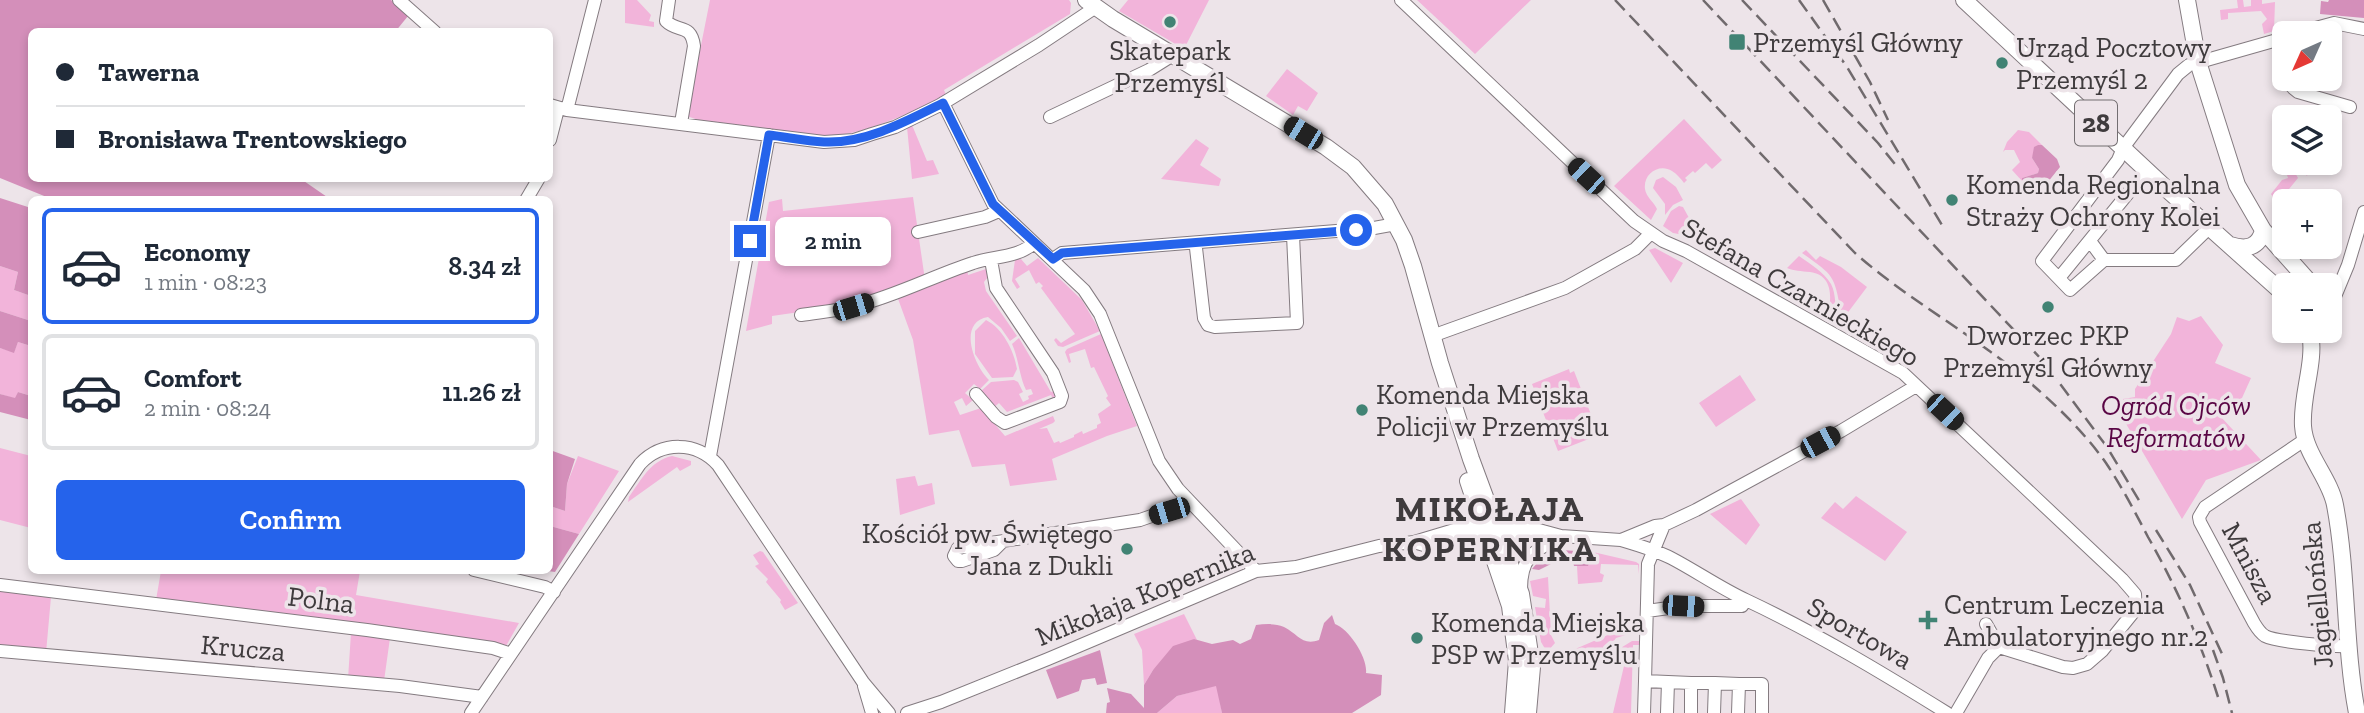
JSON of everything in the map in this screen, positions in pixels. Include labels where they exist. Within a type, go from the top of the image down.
[{"type":"main road","name":"28","points":[[1964,0],[2272,283]]},
{"type":"main road","points":[[2187,0],[2198,62],[2237,185],[2263,230],[2301,273]]},
{"type":"main road","points":[[1091,4],[1326,147],[1353,166],[1385,204],[1413,266],[1471,459],[1490,528],[1493,552],[1510,606],[1516,639],[1513,713]]},
{"type":"main road","points":[[2230,245],[2252,247],[2258,243],[2263,230]]},
{"type":"main road","name":"Jagiellońska","points":[[2313,343],[2304,417],[2306,439],[2334,502],[2349,646],[2361,712]]},
{"type":"main road","points":[[1440,363],[1451,422],[1475,502],[1521,594],[1532,667],[1528,713]]},
{"type":"street","points":[[399,0],[430,28]]},
{"type":"street","points":[[553,128],[596,0]]},
{"type":"street","points":[[668,0],[666,21],[672,26],[689,31],[694,46],[681,123]]},
{"type":"street","name":"Stefana Czarnieckiego","points":[[1401,0],[1627,214],[1651,233],[1903,373],[2135,594],[2137,602],[2134,614],[2102,651],[2083,665],[2063,667],[1999,647]]},
{"type":"street","points":[[558,108],[824,142],[854,140],[895,127],[943,103],[1039,45],[1091,4]]},
{"type":"street","points":[[2342,25],[2364,29]]},
{"type":"street","points":[[2210,227],[2176,260],[2104,260],[2070,290],[2042,261],[2178,74],[2189,65],[2272,41]]},
{"type":"street","points":[[1050,117],[1149,70],[1173,55]]},
{"type":"street","points":[[2297,91],[2350,107]]},
{"type":"street","points":[[943,103],[992,202],[1084,290],[1100,314],[1159,461],[1189,503],[1255,571]]},
{"type":"street","points":[[710,456],[769,135]]},
{"type":"street","points":[[2059,278],[2147,170]]},
{"type":"street","points":[[918,232],[985,217],[999,211]]},
{"type":"street","points":[[2342,281],[2364,212]]},
{"type":"street","points":[[1053,259],[1062,253],[1378,228],[1396,224]]},
{"type":"street","points":[[1432,336],[1565,288],[1634,249],[1651,233]]},
{"type":"street","points":[[1194,243],[1204,318],[1208,325],[1215,327],[1297,323],[1293,235]]},
{"type":"street","points":[[2091,241],[2104,260]]},
{"type":"street","points":[[801,315],[853,307],[969,265],[1014,254],[1034,243]]},
{"type":"street","points":[[976,394],[996,417],[1005,423],[1062,399],[1062,392],[1053,373],[996,288],[991,260]]},
{"type":"street","name":"Mikołaja Kopernika","points":[[907,713],[941,702],[1255,571],[1296,567],[1379,546],[1414,542],[1459,527],[1490,528],[1524,538],[1561,536],[1621,540],[1696,510],[1841,431],[1916,386]]},
{"type":"street","name":"Mnisza","points":[[2306,439],[2204,507],[2199,517],[2200,522],[2261,633],[2273,638],[2336,647],[2349,646]]},
{"type":"street","points":[[471,713],[640,464],[653,452],[676,446],[701,451],[710,456],[863,682],[888,713]]},
{"type":"street","points":[[1459,527],[1472,512],[1475,502]]},
{"type":"street","points":[[1001,542],[1140,520],[1189,503]]},
{"type":"street","points":[[1644,713],[1648,564],[1664,525]]},
{"type":"street","name":"Mikołaja Kopernika","points":[[1414,542],[1427,546],[1463,541],[1490,528]]},
{"type":"street","points":[[1521,594],[1522,567],[1527,559],[1561,536]]},
{"type":"street","name":"Sportowa","points":[[1621,540],[1653,550],[1769,610],[1870,665],[1947,713]]},
{"type":"street","name":"Mikołaja Kopernika","points":[[1463,541],[1493,552]]},
{"type":"street","points":[[491,574],[545,587],[554,592]]},
{"type":"street","name":"Polna","points":[[0,585],[367,630],[493,648],[511,654]]},
{"type":"street","points":[[1647,611],[1683,606],[1731,608],[1742,606],[1746,600]]},
{"type":"street","points":[[1956,713],[1988,658],[1999,647],[1986,624]]},
{"type":"street","name":"Krucza","points":[[0,651],[400,686],[482,697]]},
{"type":"street","points":[[1645,681],[1762,684],[1762,713]]},
{"type":"street","points":[[863,682],[872,713]]},
{"type":"street","points":[[1667,713],[1668,682]]},
{"type":"street","points":[[1691,683],[1691,713]]},
{"type":"street","points":[[1714,713],[1715,683]]},
{"type":"street","points":[[1738,684],[1738,713]]},
{"type":"street","name":"Mikołaja Kopernika","points":[[924,713],[941,702]]},
{"type":"green space","points":[[625,0],[637,0],[651,15],[649,21],[654,22],[654,27],[625,23]]},
{"type":"green space","points":[[710,0],[1069,0],[1071,3],[1070,14],[944,90],[946,95],[902,116],[866,129],[819,137],[701,121],[687,116]]},
{"type":"green space","points":[[1128,0],[1209,0],[1184,49],[1119,11]]},
{"type":"green space","points":[[1417,0],[1531,0],[1475,54]]},
{"type":"green space","points":[[2237,0],[2243,0],[2244,7],[2251,6],[2251,0],[2262,0],[2262,4],[2275,2],[2272,32],[2264,34],[2262,24],[2267,19],[2261,11],[2228,13],[2228,19],[2221,20],[2220,10],[2238,8]]},
{"type":"green space","points":[[1287,69],[1318,93],[1307,111],[1298,106],[1293,115],[1266,96]]},
{"type":"green space","points":[[1684,119],[1722,160],[1712,169],[1706,163],[1685,178],[1687,180],[1684,183],[1667,169],[1653,171],[1645,184],[1647,195],[1657,209],[1651,220],[1614,186]]},
{"type":"green space","points":[[912,125],[927,161],[933,160],[939,174],[912,179],[907,127]]},
{"type":"green space","points":[[2018,130],[2029,132],[2042,145],[2038,145],[2032,158],[2039,169],[2038,173],[2022,178],[2022,181],[2012,170],[2020,162],[2014,150],[2003,152],[2007,142]]},
{"type":"green space","points":[[1196,139],[1209,148],[1200,165],[1221,179],[1219,186],[1161,179]]},
{"type":"green space","points":[[2287,175],[2296,175],[2298,178],[2289,189],[2275,189],[2282,180],[2288,178]]},
{"type":"green space","points":[[1663,177],[1676,187],[1683,200],[1673,205],[1665,215],[1665,204],[1653,188],[1656,180]]},
{"type":"green space","points":[[913,197],[925,280],[827,308],[772,316],[772,324],[746,331],[769,202],[782,199],[783,211]]},
{"type":"green space","points":[[1679,206],[1683,207],[1694,227],[1684,235],[1673,233],[1663,226],[1671,211]]},
{"type":"green space","points":[[1655,248],[1683,263],[1671,283],[1649,250]]},
{"type":"green space","points":[[1806,250],[1816,260],[1820,256],[1841,267],[1867,287],[1846,315],[1841,312],[1831,277],[1802,253]]},
{"type":"green space","points":[[1799,256],[1821,272],[1831,284],[1841,317],[1837,324],[1827,318],[1830,296],[1823,278],[1818,274],[1787,268]]},
{"type":"green space","points":[[1038,258],[1082,300],[1100,331],[1063,347],[1058,346],[1054,340],[1056,338],[1061,343],[1075,334],[1041,288],[1043,286],[1039,282],[1036,284],[1029,270],[1015,279],[1020,287],[1017,289],[1012,281],[1015,260],[1021,259],[1027,266]]},
{"type":"green space","points":[[0,266],[18,272],[14,290],[28,295],[28,320],[0,311]]},
{"type":"green space","points":[[967,268],[968,275],[986,269],[986,291],[1017,336],[1010,341],[1001,328],[988,317],[973,327],[971,345],[974,355],[989,380],[980,389],[974,384],[965,393],[973,400],[966,406],[962,398],[954,402],[960,415],[981,408],[1005,436],[1053,416],[1053,423],[1039,429],[1047,428],[1054,443],[1074,437],[1082,431],[1083,434],[1097,428],[1101,423],[1098,414],[1111,405],[1106,398],[1108,396],[1094,367],[1091,368],[1085,349],[1069,354],[1069,363],[1065,352],[1101,334],[1137,426],[1052,459],[1057,480],[1010,486],[1005,464],[972,467],[959,430],[929,435],[913,340],[897,296]]},
{"type":"green space","name":"Ogród Ojców Reformatów","points":[[2201,316],[2223,345],[2215,363],[2251,378],[2242,398],[2221,417],[2261,460],[2206,480],[2182,519],[2125,422],[2123,399],[2135,397],[2135,389],[2171,334],[2177,317],[2189,321]]},
{"type":"green space","points":[[986,320],[997,328],[1010,347],[1017,369],[1013,377],[992,378],[975,354],[975,331]]},
{"type":"green space","points":[[1019,338],[1051,392],[1058,390],[1058,394],[1053,399],[1051,395],[1007,412],[999,403],[993,408],[980,392],[991,382],[1014,380],[1023,392],[1019,394],[1023,402],[1033,394],[1031,389],[1026,390],[1012,344]]},
{"type":"green space","points":[[18,342],[28,345],[28,395],[18,392],[16,399],[0,394],[0,348],[14,352]]},
{"type":"green space","points":[[1569,369],[1570,373],[1574,371],[1599,435],[1558,451],[1532,384]]},
{"type":"green space","points":[[1740,375],[1756,400],[1716,427],[1699,403]]},
{"type":"green space","points":[[0,448],[28,455],[28,527],[0,520]]},
{"type":"green space","points":[[578,456],[619,471],[579,534],[553,527],[553,507],[565,511],[567,484]]},
{"type":"green space","points":[[672,456],[691,461],[691,465],[680,471],[677,467],[628,502],[647,472],[664,458]]},
{"type":"green space","points":[[915,476],[918,486],[932,483],[935,504],[900,515],[896,479]]},
{"type":"green space","points":[[1856,496],[1907,532],[1885,561],[1821,518],[1835,502],[1843,509]]},
{"type":"green space","points":[[1741,499],[1760,525],[1746,545],[1710,514]]},
{"type":"green space","points":[[760,551],[798,603],[785,610],[781,600],[766,582],[768,579],[755,566],[759,564],[753,555]]},
{"type":"green space","points":[[1593,552],[1636,562],[1639,564],[1639,574],[1638,565],[1601,564],[1600,573],[1604,575],[1602,582],[1578,584],[1577,566],[1588,565]]},
{"type":"green space","points":[[160,574],[360,574],[356,595],[519,623],[506,646],[156,600]]},
{"type":"green space","points":[[1548,577],[1551,635],[1555,643],[1547,652],[1541,642],[1535,607],[1545,608],[1546,599],[1533,596],[1530,581]]},
{"type":"green space","points":[[0,591],[51,597],[46,653],[0,648]]},
{"type":"green space","points":[[1184,614],[1197,640],[1194,639],[1153,670],[1144,685],[1142,650],[1134,634]]},
{"type":"green space","points":[[1638,622],[1638,631],[1616,638],[1601,659],[1573,657],[1557,667],[1552,659]]},
{"type":"green space","points":[[351,633],[390,638],[384,681],[348,679]]},
{"type":"green space","points":[[1632,641],[1639,641],[1641,645],[1633,645],[1631,713],[1613,713],[1624,666],[1613,664],[1619,649]]},
{"type":"green space","points":[[1217,685],[1222,713],[1157,713],[1177,696]]},
{"type":"shaded area","points":[[0,0],[391,0],[408,16],[398,28],[28,28],[28,182],[305,182],[326,196],[44,196],[0,178]]},
{"type":"shaded area","points":[[2364,0],[2364,18],[2320,14],[2321,1]]},
{"type":"shaded area","points":[[2042,145],[2057,159],[2060,167],[2043,188],[2029,188],[2022,178],[2038,173],[2039,169],[2032,158],[2034,147]]},
{"type":"shaded area","points":[[0,198],[28,207],[28,295],[14,290],[18,272],[0,266]]},
{"type":"shaded area","points":[[0,311],[28,320],[28,345],[18,342],[14,353],[0,348]]},
{"type":"shaded area","points":[[18,392],[28,395],[28,419],[0,412],[0,394],[15,398]]},
{"type":"shaded area","points":[[553,451],[575,459],[567,484],[565,511],[553,507]]},
{"type":"shaded area","points":[[553,527],[579,534],[553,572]]},
{"type":"shaded area","points":[[1561,550],[1593,552],[1588,566],[1574,566],[1573,562],[1555,562],[1539,570],[1532,569],[1543,556]]},
{"type":"shaded area","points":[[1332,615],[1335,624],[1346,632],[1356,645],[1364,660],[1366,673],[1382,675],[1381,695],[1352,713],[1222,713],[1216,686],[1177,696],[1157,713],[1106,713],[1107,703],[1110,702],[1107,688],[1131,694],[1144,708],[1144,685],[1173,646],[1194,639],[1212,644],[1233,640],[1240,644],[1251,639],[1256,625],[1266,624],[1281,626],[1304,640],[1319,640],[1324,623]]},
{"type":"shaded area","points":[[1100,650],[1107,683],[1097,685],[1095,678],[1082,680],[1079,691],[1057,699],[1046,670]]},
{"type":"railway","points":[[1615,0],[1855,253],[1895,285],[2017,372],[2076,426],[2106,463],[2169,576],[2196,635],[2218,697]]},
{"type":"railway","points":[[1703,0],[2043,361],[2107,447],[2140,502]]},
{"type":"railway","points":[[1742,0],[1878,143],[1898,168]]},
{"type":"railway","points":[[1799,0],[1847,67],[1942,225]]},
{"type":"railway","points":[[1823,0],[1870,82],[1888,120]]},
{"type":"railway","points":[[2156,530],[2190,585],[2223,656]]},
{"type":"railway","points":[[2213,650],[2232,713]]},
{"type":"place","name":"Skatepark Przemyśl","points":[[1170,22]]},
{"type":"place","name":"Przemyśl Główny","points":[[1737,42]]},
{"type":"place","name":"Urząd Pocztowy Przemyśl 2","points":[[2002,63]]},
{"type":"place","name":"Komenda Regionalna Straży Ochrony Kolei","points":[[1952,200]]},
{"type":"place","name":"Dworzec PKP Przemyśl Główny","points":[[2048,307]]},
{"type":"place","name":"Komenda Miejska Policji w Przemyślu","points":[[1362,410]]},
{"type":"place","name":"Kościół pw. Świętego Jana z Dukli","points":[[1127,549]]},
{"type":"place","name":"Centrum Leczenia Ambulatoryjnego nr.2","points":[[1928,620]]},
{"type":"place","name":"Komenda Miejska PSP w Przemyślu","points":[[1417,638]]},
{"type":"district","name":"MIKOŁAJA KOPERNIKA","points":[[1490,529]]},
{"type":"route","points":[[750,241],[769,135],[824,142],[854,140],[895,127],[943,103],[993,204],[1053,259],[1062,253],[1356,230]]}]
